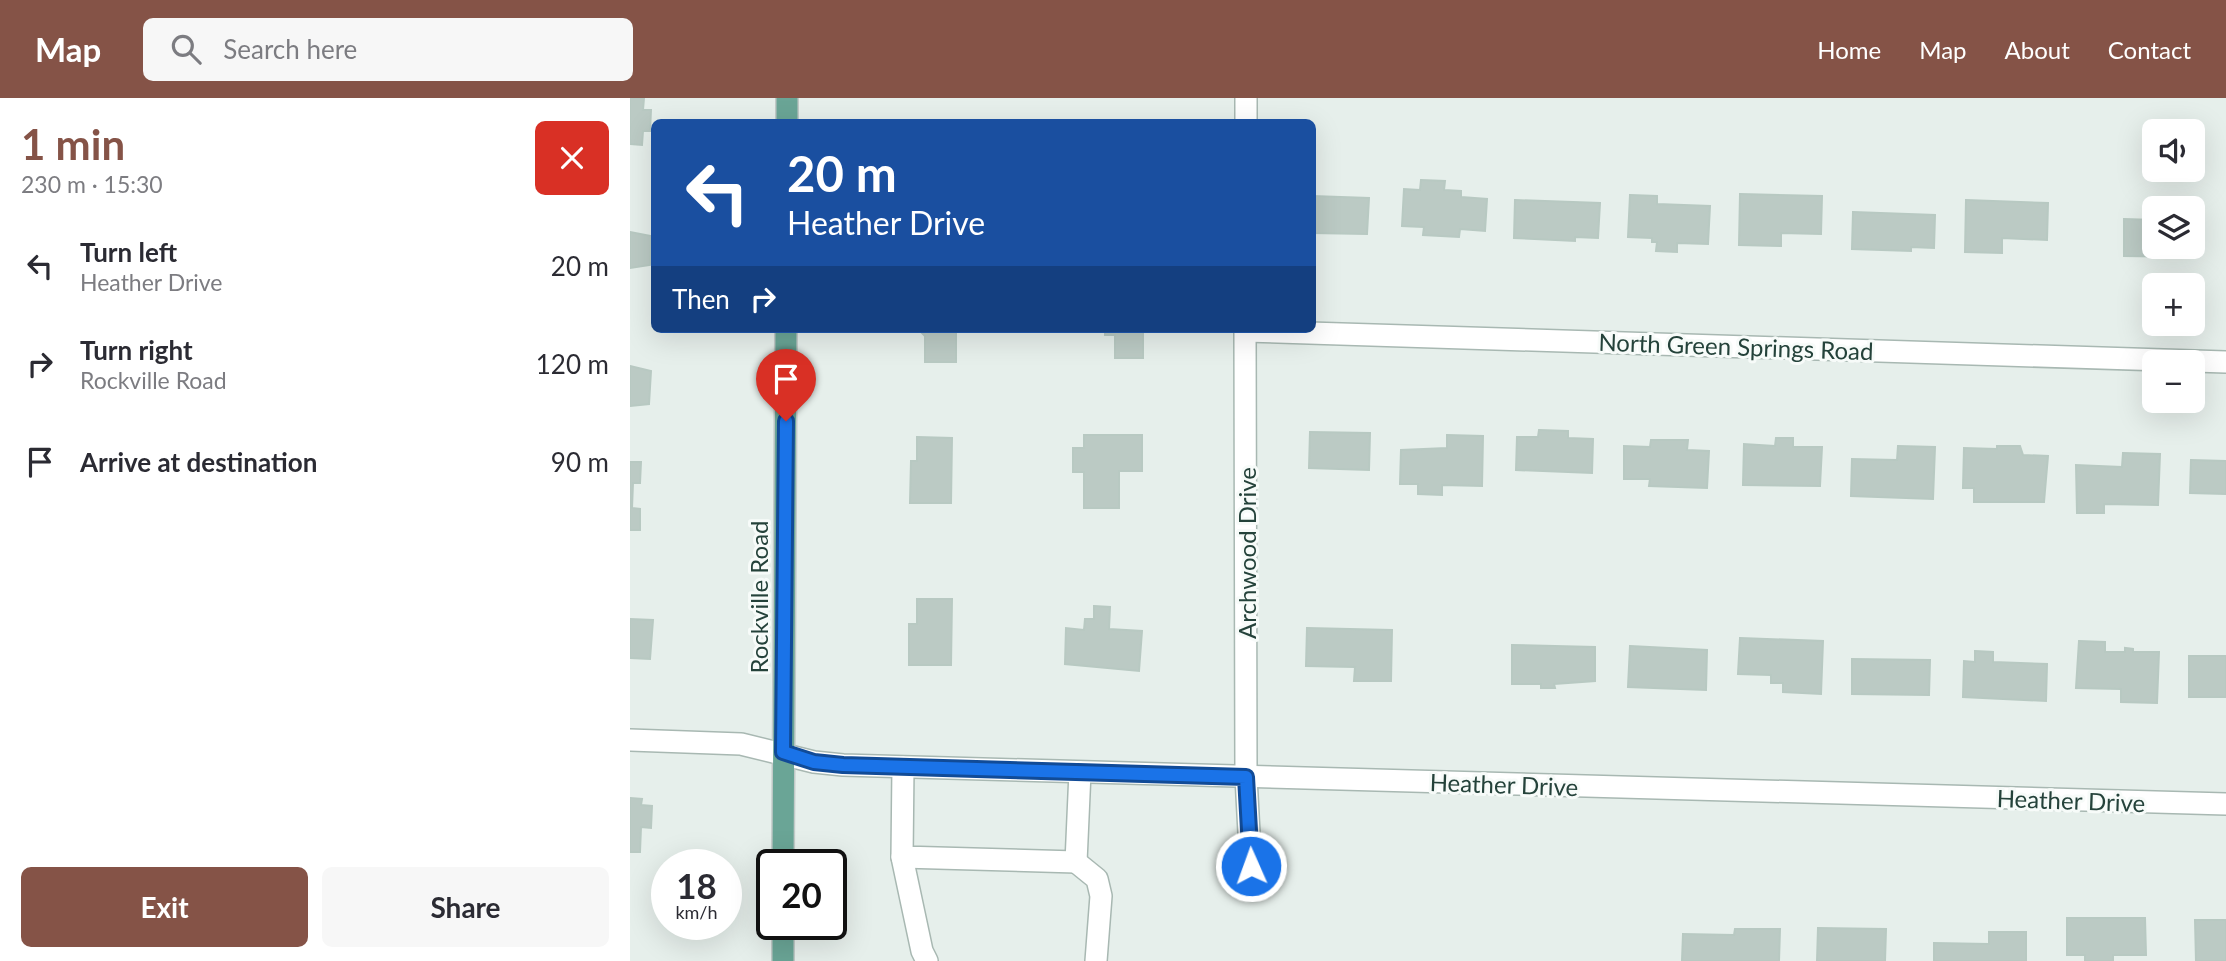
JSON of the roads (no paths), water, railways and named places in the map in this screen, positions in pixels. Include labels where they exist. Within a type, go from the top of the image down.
[{"type":"main road","points":[[787,98],[787,119]]},
{"type":"main road","name":"Rockville Road","points":[[783,849],[786,333]]},
{"type":"main road","points":[[783,940],[783,961]]},
{"type":"street","points":[[1246,98],[1246,119]]},
{"type":"street","name":"North Green Springs Road","points":[[1316,332],[2226,362]]},
{"type":"street","name":"Archwood Drive","points":[[1245,333],[1246,777],[1252,889]]},
{"type":"street","name":"Heather Drive","points":[[630,740],[741,744],[827,764],[2226,804]]},
{"type":"street","points":[[903,767],[902,857],[922,951],[927,961]]},
{"type":"street","points":[[1076,862],[1080,772]]},
{"type":"street","points":[[902,857],[1076,862],[1097,879],[1101,896],[1096,961]]}]
